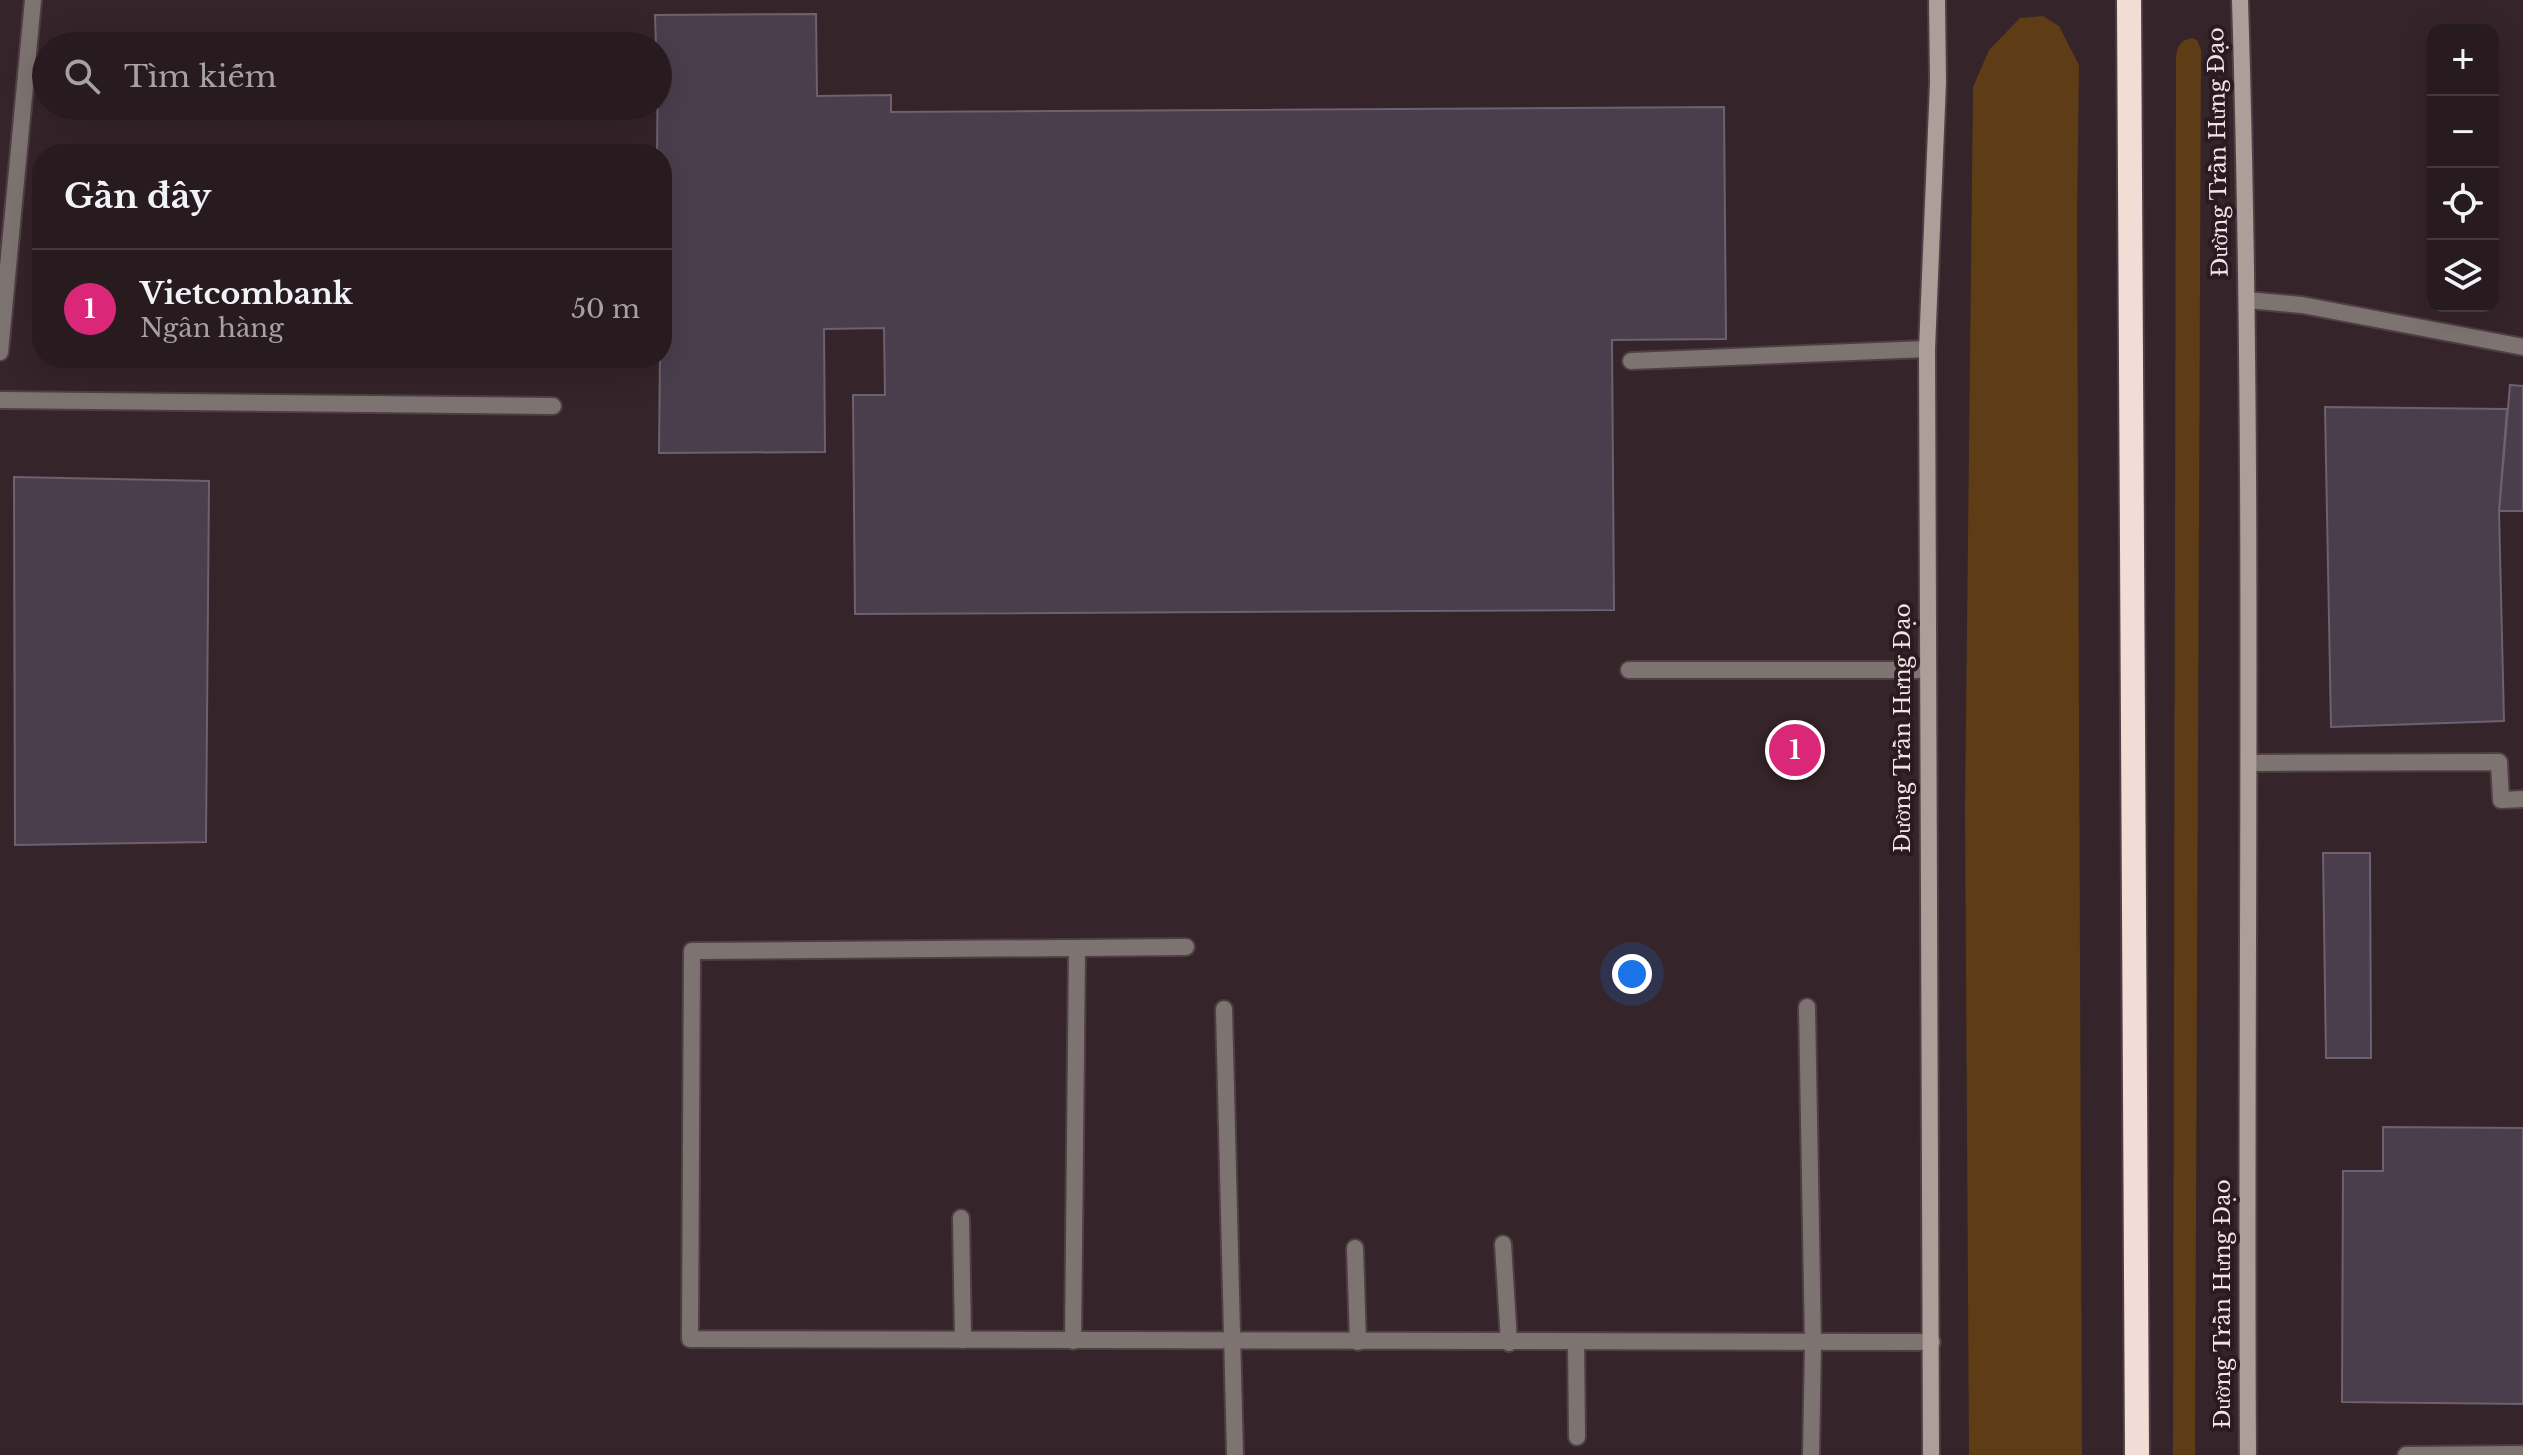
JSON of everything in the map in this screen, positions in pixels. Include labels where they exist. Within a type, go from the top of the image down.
[{"type":"highway","points":[[2129,0],[2137,1455]]},
{"type":"main road","name":"Đường Trần Hưng Đạo","points":[[1931,1455],[1927,349],[1938,86],[1937,0]]},
{"type":"main road","name":"Đường Trần Hưng Đạo","points":[[2240,0],[2247,300],[2250,763],[2248,1455]]},
{"type":"street","points":[[0,352],[33,0]]},
{"type":"street","points":[[2247,300],[2302,305],[2523,347]]},
{"type":"street","points":[[1631,361],[1927,349]]},
{"type":"street","points":[[0,400],[553,406]]},
{"type":"street","points":[[1629,670],[1927,670]]},
{"type":"street","points":[[2250,763],[2499,762],[2501,800],[2523,799]]},
{"type":"street","points":[[1186,947],[692,951],[690,1339],[1932,1342]]},
{"type":"street","points":[[1073,1341],[1077,948]]},
{"type":"street","points":[[1807,1007],[1813,1344],[1811,1455]]},
{"type":"street","points":[[1224,1009],[1235,1455]]},
{"type":"street","points":[[961,1218],[963,1340]]},
{"type":"street","points":[[1503,1244],[1509,1343]]},
{"type":"street","points":[[1355,1248],[1358,1342]]},
{"type":"street","points":[[1576,1343],[1577,1437]]},
{"type":"street","points":[[2406,1455],[2523,1454]]},
{"type":"shaded area","points":[[2043,16],[2059,26],[2079,65],[2082,1455],[1969,1455],[1965,809],[1973,87],[1989,50],[2020,18]]},
{"type":"shaded area","points":[[2192,38],[2197,40],[2201,50],[2195,1455],[2173,1455],[2176,57],[2180,44]]},
{"type":"building","points":[[816,14],[817,96],[891,95],[891,112],[1724,107],[1726,339],[1612,340],[1614,610],[855,614],[853,395],[885,395],[884,328],[824,329],[825,452],[659,453],[660,368],[672,368],[672,144],[657,144],[657,120],[672,120],[672,32],[656,32],[655,15]]},
{"type":"building","points":[[2510,385],[2523,386],[2523,511],[2499,511]]},
{"type":"building","points":[[2325,407],[2507,409],[2499,511],[2504,721],[2331,727]]},
{"type":"building","points":[[14,477],[209,481],[206,842],[15,845]]},
{"type":"building","points":[[2323,853],[2370,853],[2371,1058],[2326,1058]]},
{"type":"building","points":[[2383,1127],[2523,1128],[2523,1404],[2342,1402],[2343,1171],[2383,1171]]},
{"type":"place","name":"Vietcombank","points":[[1795,750]]}]
